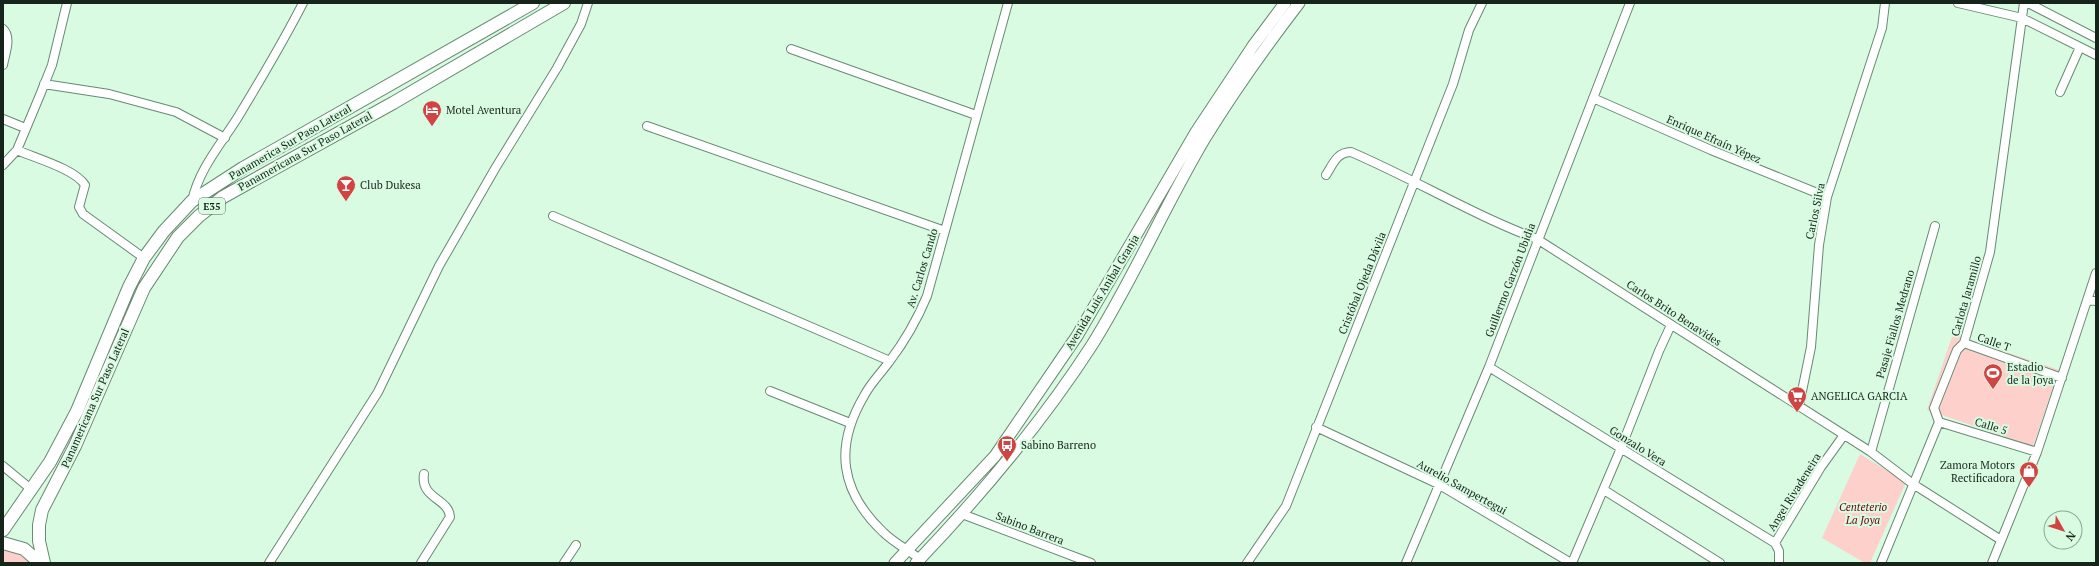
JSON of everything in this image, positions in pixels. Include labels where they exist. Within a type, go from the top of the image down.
[{"type":"highway","name":"Panamerica Sur Paso Lateral","points":[[3,530],[50,462],[77,411],[129,287],[144,258],[164,231],[192,201],[243,168],[534,3]]},
{"type":"highway","name":"Panamericana Sur Paso Lateral","points":[[44,563],[39,541],[39,525],[42,510],[75,446],[144,288],[178,237],[199,216],[223,197],[393,103],[564,3]]},
{"type":"highway","points":[[3,543],[24,549],[40,563]]},
{"type":"main road","name":"Avenida Luis Anibal Granja","points":[[894,563],[979,473],[1004,443],[1077,336],[1196,132],[1253,46],[1285,3]]},
{"type":"main road","name":"Avenida Luis Anibal Granja","points":[[918,561],[962,514],[1007,462],[1051,406],[1092,344],[1116,304],[1205,138],[1262,52],[1299,3]]},
{"type":"street","points":[[3,165],[17,150],[44,84],[56,47],[67,3]]},
{"type":"street","points":[[192,201],[196,185],[272,62],[303,3]]},
{"type":"street","points":[[269,563],[378,392],[439,266],[496,167],[557,68],[581,24],[588,3]]},
{"type":"street","name":"Av. Carlos Cando","points":[[918,561],[907,550],[884,534],[864,512],[849,483],[844,453],[850,423],[864,395],[911,331],[927,296],[1008,3]]},
{"type":"street","name":"Cristóbal Ojeda Dávila","points":[[1247,563],[1286,506],[1453,84],[1469,30],[1482,3]]},
{"type":"street","name":"Guillermo Garzón Ubidia","points":[[1406,563],[1438,484],[1489,367],[1537,239],[1630,3]]},
{"type":"street","name":"Carlos Silva","points":[[1799,406],[1811,347],[1819,245],[1827,197],[1882,28],[1885,3]]},
{"type":"street","points":[[1958,3],[2022,18],[2096,55]]},
{"type":"street","name":"Carlota Jaramillo","points":[[1939,422],[1934,408],[1957,350],[1964,343],[1990,252],[2024,3]]},
{"type":"street","points":[[2028,3],[2096,38]]},
{"type":"street","points":[[3,29],[8,38],[3,65]]},
{"type":"street","points":[[2060,92],[2080,47]]},
{"type":"street","points":[[791,49],[976,116]]},
{"type":"street","points":[[44,84],[109,94],[176,112],[225,138]]},
{"type":"street","name":"Enrique Efraín Yépez","points":[[1593,98],[1711,150],[1827,197]]},
{"type":"street","points":[[3,119],[25,128]]},
{"type":"street","points":[[647,126],[945,231]]},
{"type":"street","points":[[17,150],[73,174],[82,180],[85,185],[79,207],[83,214],[144,258]]},
{"type":"street","name":"Carlos Brito Benavides","points":[[1326,175],[1339,154],[1351,152],[1415,181],[1508,228],[1537,239],[1871,452],[1913,484],[2001,540]]},
{"type":"street","points":[[553,216],[890,361]]},
{"type":"street","name":"Pasaje Fiallos Medrano","points":[[1871,452],[1934,226]]},
{"type":"street","points":[[1992,563],[2037,452],[2096,273]]},
{"type":"street","points":[[2087,300],[2096,301]]},
{"type":"street","points":[[1572,563],[1622,448],[1659,351],[1671,325]]},
{"type":"street","name":"Calle T","points":[[1964,343],[2062,378]]},
{"type":"street","name":"Gonzalo Vera","points":[[1489,367],[1775,543]]},
{"type":"street","points":[[770,391],[850,423]]},
{"type":"street","points":[[1882,563],[1939,422]]},
{"type":"street","name":"Calle 5","points":[[1939,422],[2037,452]]},
{"type":"street","name":"Aurelio Sampertegui","points":[[1316,427],[1438,484],[1572,563]]},
{"type":"street","name":"Angel Rivadeneira","points":[[1779,563],[1779,551],[1775,543],[1821,467],[1844,435]]},
{"type":"street","points":[[3,466],[32,490]]},
{"type":"street","points":[[421,563],[450,517],[446,508],[427,492],[423,480],[424,474]]},
{"type":"street","points":[[1604,490],[1720,563]]},
{"type":"street","name":"Sabino Barrera","points":[[962,514],[1091,563]]},
{"type":"street","points":[[564,563],[576,545]]},
{"type":"green space","name":"Estadio de la Joya","points":[[1953,334],[2059,370],[2033,446],[1927,410]]},
{"type":"green space","name":"Centeterio La Joya","points":[[1860,454],[1906,482],[1870,563],[1865,563],[1822,538]]},
{"type":"green space","points":[[3,549],[18,553],[32,563],[3,563]]},
{"type":"place","name":"Motel Aventura","points":[[432,127]]},
{"type":"place","name":"Club Dukesa","points":[[346,202]]},
{"type":"place","name":"Estadio de la Joya","points":[[1993,390]]},
{"type":"place","name":"ANGELICA GARCIA","points":[[1797,413]]},
{"type":"place","name":"Sabino Barreno","points":[[1007,462]]},
{"type":"place","name":"Zamora Motors Rectificadora","points":[[2029,488]]}]
